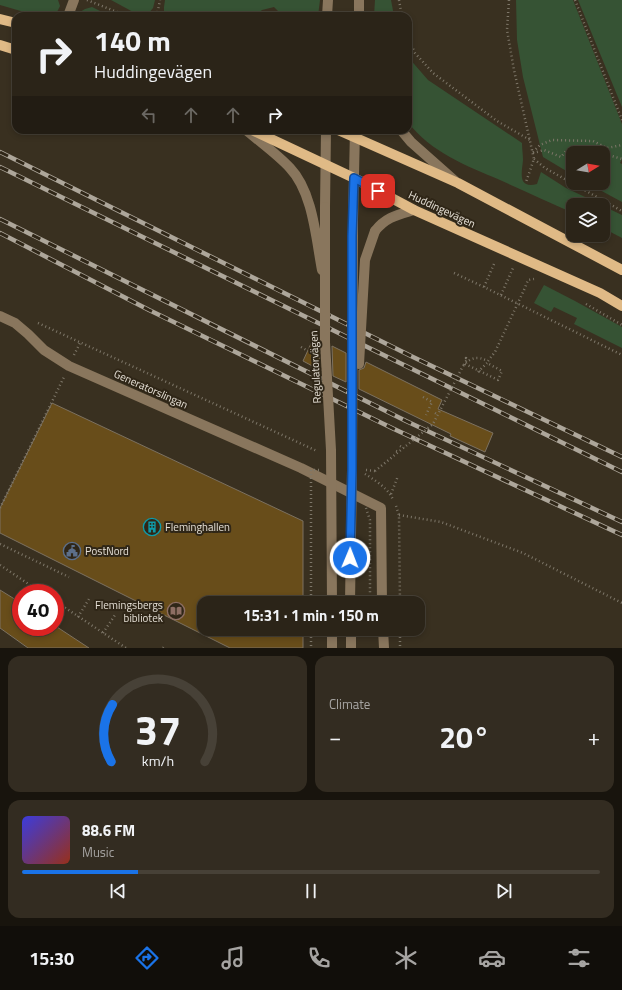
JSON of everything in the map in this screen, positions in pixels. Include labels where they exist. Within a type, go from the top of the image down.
[{"type":"main road","points":[[0,19],[12,22]]},
{"type":"main road","points":[[0,45],[12,49]]},
{"type":"main road","name":"Huddingevägen","points":[[261,134],[326,164],[414,210],[600,293],[622,306]]},
{"type":"main road","points":[[355,134],[458,183],[622,270]]},
{"type":"street","points":[[70,12],[74,0]]},
{"type":"street","points":[[359,0],[359,12]]},
{"type":"street","points":[[325,12],[328,2]]},
{"type":"street","points":[[327,12],[328,2]]},
{"type":"street","points":[[251,134],[290,168],[301,184],[309,200],[324,280]]},
{"type":"street","name":"Regulatorvägen","points":[[326,134],[324,342],[331,450],[332,596]]},
{"type":"street","points":[[350,596],[355,134]]},
{"type":"street","points":[[405,134],[411,142],[458,183]]},
{"type":"street","points":[[352,470],[365,260],[375,231],[381,223],[392,217],[414,210]]},
{"type":"street","name":"Generatorslingan","points":[[0,316],[15,323],[44,350],[69,366],[301,468],[381,508],[382,596]]},
{"type":"street","points":[[332,636],[332,648]]},
{"type":"street","points":[[350,636],[351,648]]},
{"type":"street","points":[[383,636],[384,648]]},
{"type":"path","points":[[87,0],[117,12]]},
{"type":"path","points":[[157,12],[160,0]]},
{"type":"path","points":[[399,0],[401,12]]},
{"type":"path","points":[[509,0],[508,36],[534,159],[526,182]]},
{"type":"path","points":[[575,0],[622,120]]},
{"type":"path","points":[[412,47],[415,53],[433,73],[497,120],[530,141]]},
{"type":"path","points":[[533,153],[540,145],[552,140],[593,141],[603,146]]},
{"type":"path","points":[[610,147],[622,145]]},
{"type":"path","points":[[533,153],[544,150],[561,158],[566,151]]},
{"type":"path","points":[[610,156],[622,159]]},
{"type":"path","points":[[534,159],[545,168],[622,211]]},
{"type":"path","points":[[484,287],[494,264]]},
{"type":"path","points":[[501,295],[514,265]]},
{"type":"path","points":[[454,273],[622,355]]},
{"type":"path","points":[[464,364],[477,357],[488,361],[495,352],[524,290]]},
{"type":"path","points":[[302,347],[308,350]]},
{"type":"path","points":[[366,478],[366,470],[375,470],[430,428],[467,359],[466,358],[469,360]]},
{"type":"path","points":[[464,364],[498,380],[502,371],[487,363],[478,372]]},
{"type":"path","points":[[0,508],[69,366]]},
{"type":"path","points":[[423,397],[432,402],[426,415]]},
{"type":"path","points":[[400,446],[404,448]]},
{"type":"path","points":[[311,596],[311,470],[323,470]]},
{"type":"path","points":[[391,494],[398,476]]},
{"type":"path","points":[[366,500],[366,508],[370,520],[370,596]]},
{"type":"path","points":[[399,515],[441,522],[523,553],[622,603]]},
{"type":"path","points":[[0,544],[70,577]]},
{"type":"path","points":[[0,565],[28,584]]},
{"type":"path","points":[[78,617],[89,599]]},
{"type":"path","points":[[64,607],[126,648]]},
{"type":"path","points":[[103,633],[115,615]]},
{"type":"path","points":[[311,636],[312,648]]},
{"type":"path","points":[[400,636],[400,648]]},
{"type":"green space","points":[[0,0],[58,0],[60,6],[57,12],[24,12],[0,5]]},
{"type":"green space","points":[[111,0],[155,0],[153,8],[150,12],[133,12]]},
{"type":"green space","points":[[165,0],[320,0],[318,12],[278,12],[274,7],[260,12],[164,12]]},
{"type":"green space","points":[[375,0],[391,0],[393,12],[374,12]]},
{"type":"green space","points":[[516,0],[573,0],[622,124],[622,159],[620,163],[622,164],[622,202],[600,190],[610,190],[610,146],[566,146],[566,171],[543,157],[523,77],[517,40]]},
{"type":"green space","points":[[578,0],[622,0],[622,107]]},
{"type":"green space","points":[[92,7],[102,12],[80,12]]},
{"type":"green space","points":[[412,62],[428,80],[522,143],[522,178],[526,184],[537,184],[541,172],[566,188],[566,190],[570,190],[587,198],[566,198],[566,210],[462,163],[438,150],[427,142],[412,127]]},
{"type":"green space","points":[[610,209],[622,215],[622,238],[610,232]]},
{"type":"green space","points":[[544,285],[622,327],[622,348],[574,324],[577,318],[554,307],[551,312],[534,303]]},
{"type":"building","points":[[314,337],[318,339],[320,370],[303,361]]},
{"type":"building","points":[[332,346],[346,353],[346,382],[333,376]]},
{"type":"building","points":[[366,362],[442,400],[438,409],[493,433],[485,452],[450,436],[451,434],[359,389],[359,370],[364,368]]},
{"type":"building","name":"Fleminghallen","points":[[52,403],[303,521],[303,596],[197,596],[197,632],[0,533],[0,508]]},
{"type":"building","points":[[0,590],[12,597],[12,636],[64,636],[64,632],[89,648],[28,648],[0,628]]},
{"type":"building","name":"Fleminghallen","points":[[206,636],[303,636],[303,648],[230,648]]},
{"type":"railway","points":[[0,152],[413,357],[622,457]]},
{"type":"railway","points":[[0,167],[622,472]]},
{"type":"railway","points":[[0,219],[406,421],[622,522]]},
{"type":"railway","points":[[0,233],[149,310],[394,429],[622,535]]},
{"type":"place","name":"Fleminghallen","points":[[152,527]]},
{"type":"place","name":"PostNord","points":[[72,551]]},
{"type":"place","name":"Flemingsbergs bibliotek","points":[[176,611]]},
{"type":"route","points":[[350,558],[352,470],[352,236],[354,178],[378,191]]}]
